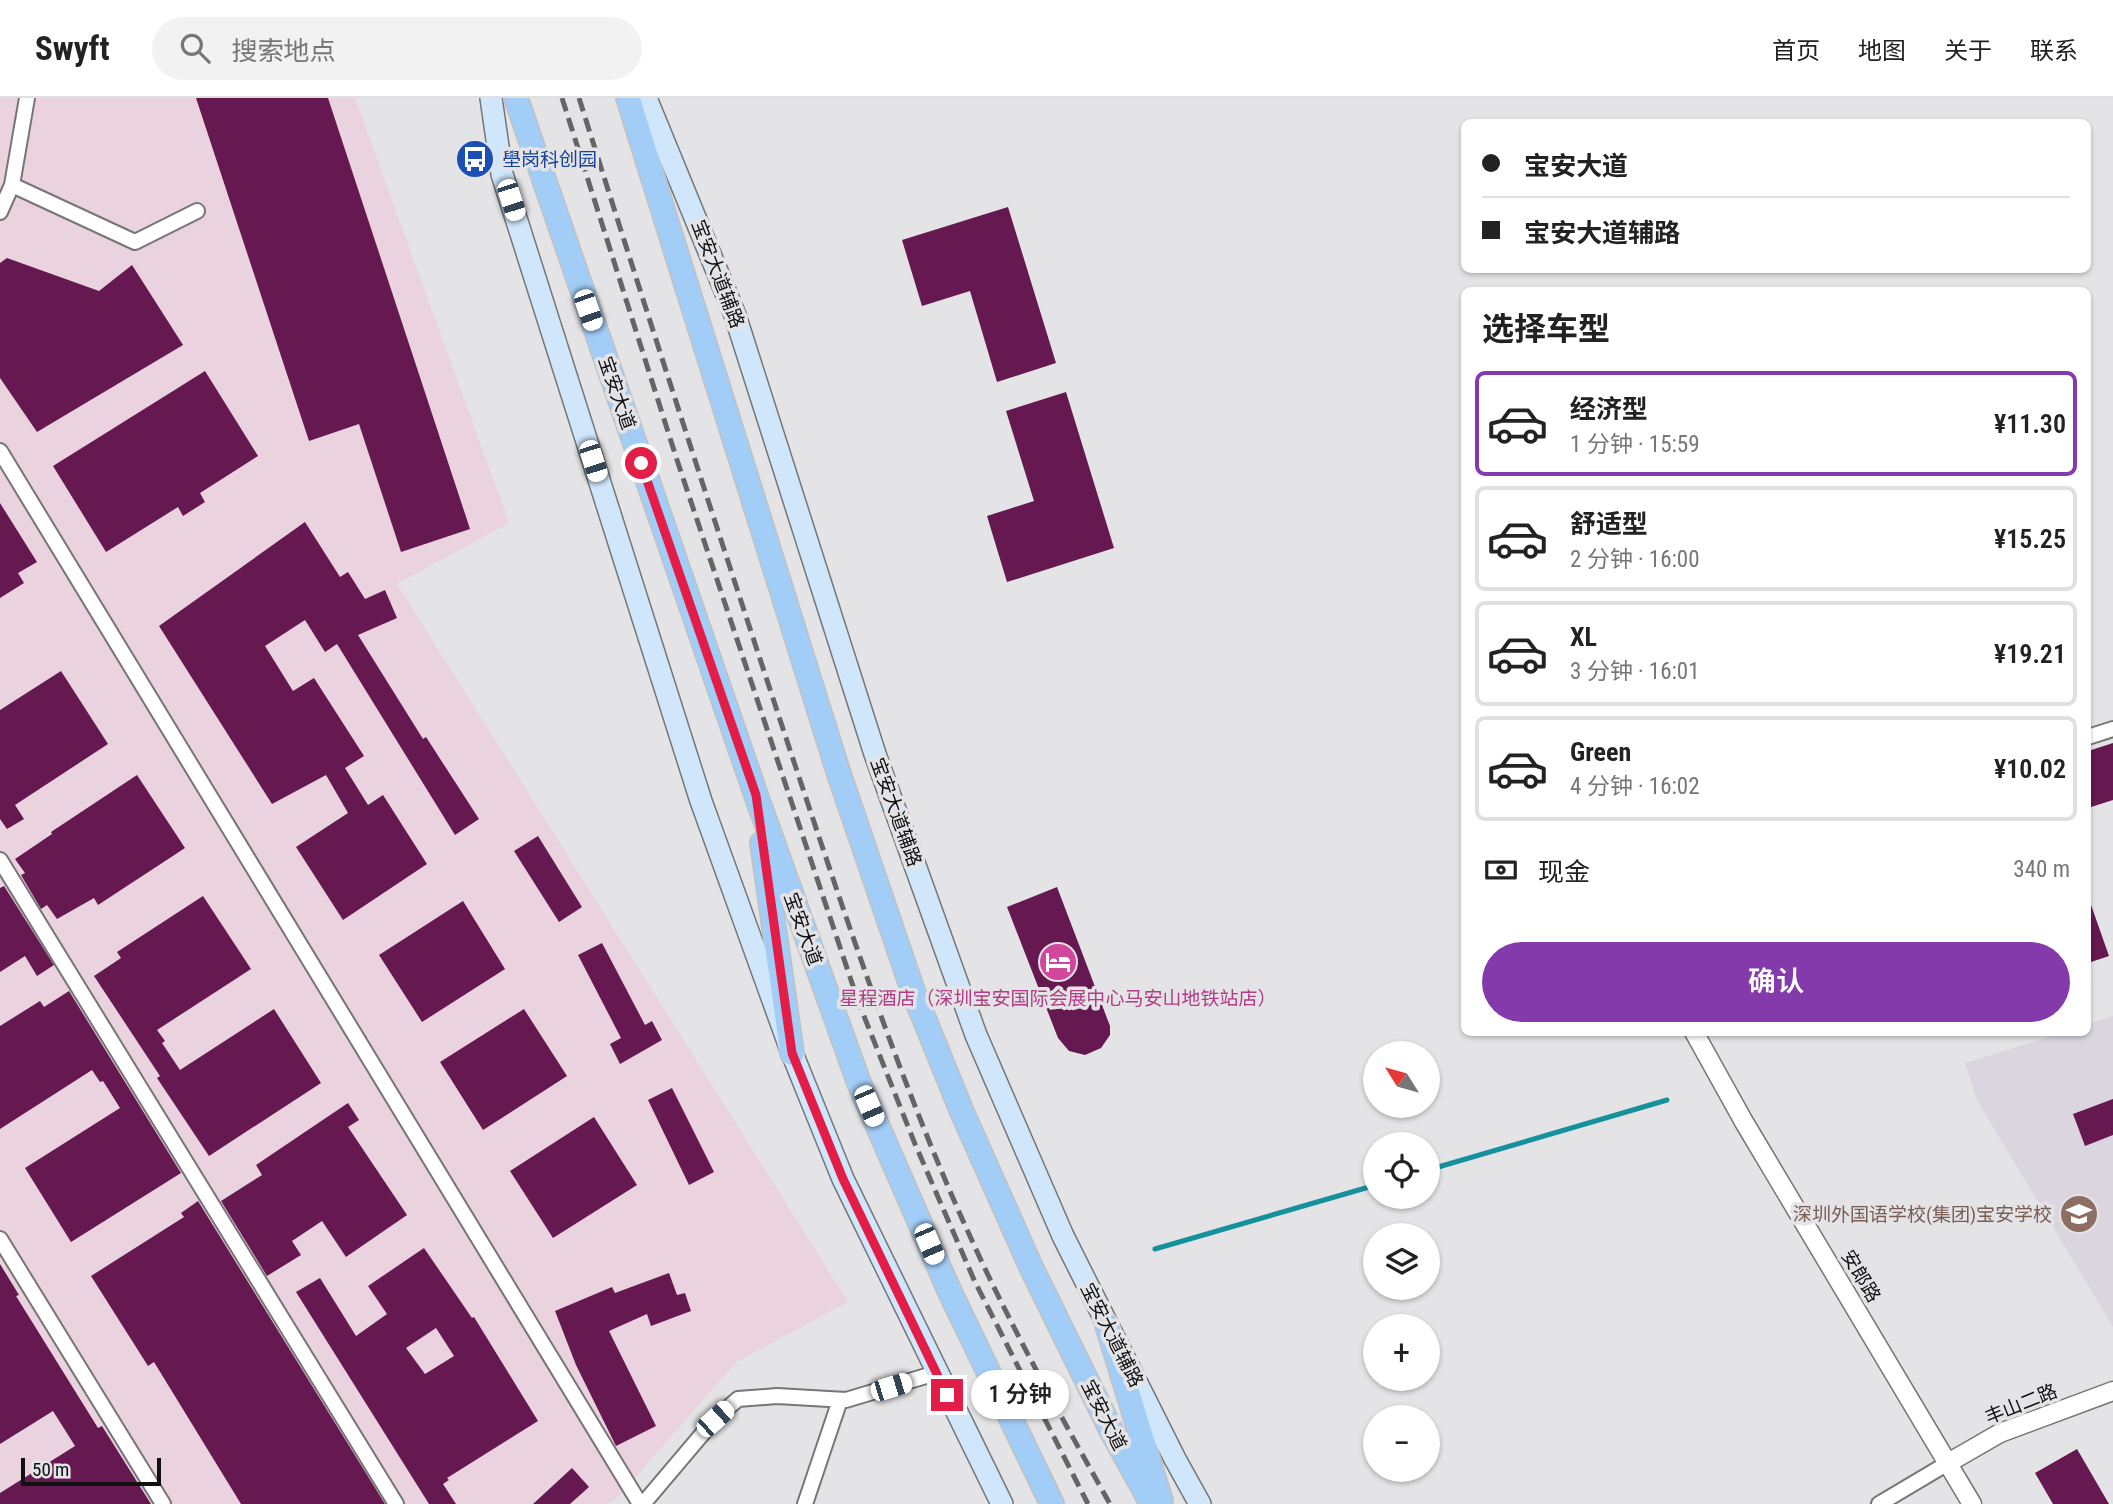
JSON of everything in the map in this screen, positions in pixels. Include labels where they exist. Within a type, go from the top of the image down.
[{"type":"main road","points":[[491,98],[502,174],[701,801],[792,1053],[843,1179],[1002,1504]]},
{"type":"main road","name":"宝安大道","points":[[516,98],[756,795],[859,1083],[948,1290],[1052,1504]]},
{"type":"main road","name":"宝安大道","points":[[628,98],[838,771],[913,991],[962,1112],[1031,1267],[1112,1432],[1152,1504]]},
{"type":"main road","name":"宝安大道辅路","points":[[646,98],[735,316],[875,754],[976,1035],[1063,1236],[1175,1460],[1200,1504]]},
{"type":"main road","points":[[756,795],[792,1053]]},
{"type":"main road","points":[[1107,1325],[1162,1504]]},
{"type":"street","points":[[0,212],[12,185],[27,98]]},
{"type":"street","points":[[12,185],[135,242],[197,211]]},
{"type":"street","points":[[0,451],[642,1504],[715,1419],[738,1399],[777,1396],[846,1401],[936,1373]]},
{"type":"street","points":[[2091,736],[2113,729]]},
{"type":"street","points":[[0,860],[396,1504]]},
{"type":"street","name":"安郎路","points":[[1696,1036],[1744,1122],[1972,1504]]},
{"type":"street","points":[[0,1239],[163,1504]]},
{"type":"street","name":"丰山二路","points":[[1948,1463],[2000,1433],[2113,1391]]},
{"type":"street","points":[[804,1504],[840,1400]]},
{"type":"street","points":[[1879,1504],[1948,1463]]},
{"type":"shaded area","points":[[0,98],[355,98],[509,523],[397,584],[848,1302],[736,1362],[620,1495],[608,1504],[0,1504]]},
{"type":"shaded area","name":"深圳外国语学校(集团)宝安学校","points":[[2113,1016],[2113,1327],[1977,1100],[1965,1063],[2052,1036],[2091,1036],[2091,1023]]},
{"type":"building","points":[[196,98],[328,98],[470,529],[401,552],[359,424],[309,441]]},
{"type":"building","points":[[1008,207],[1056,363],[997,382],[970,291],[922,306],[902,240]]},
{"type":"building","points":[[7,258],[99,291],[132,265],[183,345],[37,432],[0,378],[0,263]]},
{"type":"building","points":[[205,371],[258,456],[200,493],[205,502],[183,516],[178,507],[106,552],[53,466]]},
{"type":"building","points":[[1066,392],[1114,548],[1007,582],[987,516],[1034,501],[1006,411]]},
{"type":"building","points":[[0,503],[37,562],[18,573],[24,583],[0,598]]},
{"type":"building","points":[[305,522],[340,577],[348,572],[365,599],[385,590],[397,618],[358,635],[423,739],[426,737],[479,819],[455,835],[337,644],[325,652],[305,620],[265,646],[293,691],[314,678],[364,756],[345,768],[368,805],[383,795],[427,864],[343,920],[296,847],[348,813],[326,775],[272,804],[159,626]]},
{"type":"building","points":[[61,671],[108,744],[15,805],[24,819],[7,829],[0,819],[0,710]]},
{"type":"building","points":[[2113,743],[2113,800],[2091,807],[2091,750]]},
{"type":"building","points":[[137,775],[185,848],[98,905],[94,898],[57,919],[47,905],[41,909],[21,875],[25,873],[15,859]]},
{"type":"building","points":[[538,836],[582,907],[559,922],[514,851]]},
{"type":"building","points":[[4,886],[54,965],[37,976],[25,956],[0,972],[0,888]]},
{"type":"building","name":"星程酒店（深圳宝安国际会展中心马安山地铁站店）","points":[[1057,887],[1110,1026],[1110,1035],[1101,1048],[1085,1055],[1069,1051],[1058,1038],[1007,907]]},
{"type":"building","points":[[203,896],[251,969],[157,1030],[165,1041],[162,1043],[180,1070],[274,1009],[321,1083],[209,1156],[94,976],[121,958],[117,952]]},
{"type":"building","points":[[463,901],[505,969],[422,1022],[379,955]]},
{"type":"building","points":[[2091,905],[2109,956],[2091,962]]},
{"type":"building","points":[[602,943],[645,1025],[652,1021],[662,1040],[620,1064],[610,1044],[621,1038],[578,955]]},
{"type":"building","points":[[69,991],[181,1173],[71,1242],[25,1168],[120,1108],[103,1081],[100,1082],[92,1070],[0,1129],[0,1026],[40,1001],[44,1007]]},
{"type":"building","points":[[524,1009],[567,1076],[483,1130],[440,1062]]},
{"type":"building","points":[[672,1088],[714,1172],[689,1185],[648,1100]]},
{"type":"building","points":[[2113,1099],[2113,1135],[2085,1146],[2073,1114]]},
{"type":"building","points":[[348,1103],[359,1120],[348,1127],[407,1215],[346,1257],[322,1221],[292,1241],[301,1255],[267,1276],[221,1201],[262,1175],[256,1165]]},
{"type":"building","points":[[594,1117],[637,1185],[553,1238],[510,1171]]},
{"type":"building","points":[[198,1201],[385,1504],[241,1504],[154,1362],[148,1366],[91,1276],[184,1217],[181,1213]]},
{"type":"building","points":[[424,1248],[472,1318],[474,1317],[538,1421],[447,1478],[449,1480],[443,1484],[456,1504],[429,1504],[296,1292],[320,1278],[356,1336],[387,1314],[368,1286]],"holes":[[[436,1328],[454,1356],[425,1374],[406,1348]]]},
{"type":"building","points":[[0,1264],[19,1295],[16,1296],[98,1428],[102,1426],[151,1504],[0,1504],[0,1493],[75,1446],[53,1411],[0,1444]]},
{"type":"building","points":[[669,1273],[677,1295],[685,1293],[691,1311],[651,1326],[647,1314],[609,1331],[656,1426],[616,1446],[576,1365],[555,1311],[612,1287],[615,1293]]},
{"type":"building","points":[[2077,1449],[2109,1504],[2053,1504],[2035,1473]]},
{"type":"building","points":[[572,1468],[589,1487],[570,1504],[533,1504]]},
{"type":"waterway","points":[[1440,1166],[1667,1100]]},
{"type":"waterway","points":[[1155,1249],[1363,1189]]},
{"type":"railway","points":[[562,98],[677,460],[858,1001],[915,1144],[975,1282],[1088,1504]]},
{"type":"railway","points":[[579,98],[791,753],[906,1084],[989,1277],[1032,1363],[1110,1504]]},
{"type":"place","name":"壆岗科创园","points":[[475,159]]},
{"type":"place","name":"星程酒店（深圳宝安国际会展中心马安山地铁站店）","points":[[1058,962]]},
{"type":"place","name":"深圳外国语学校(集团)宝安学校","points":[[2079,1214]]},
{"type":"route","points":[[641,463],[756,795],[792,1053],[843,1179],[947,1395]]}]
